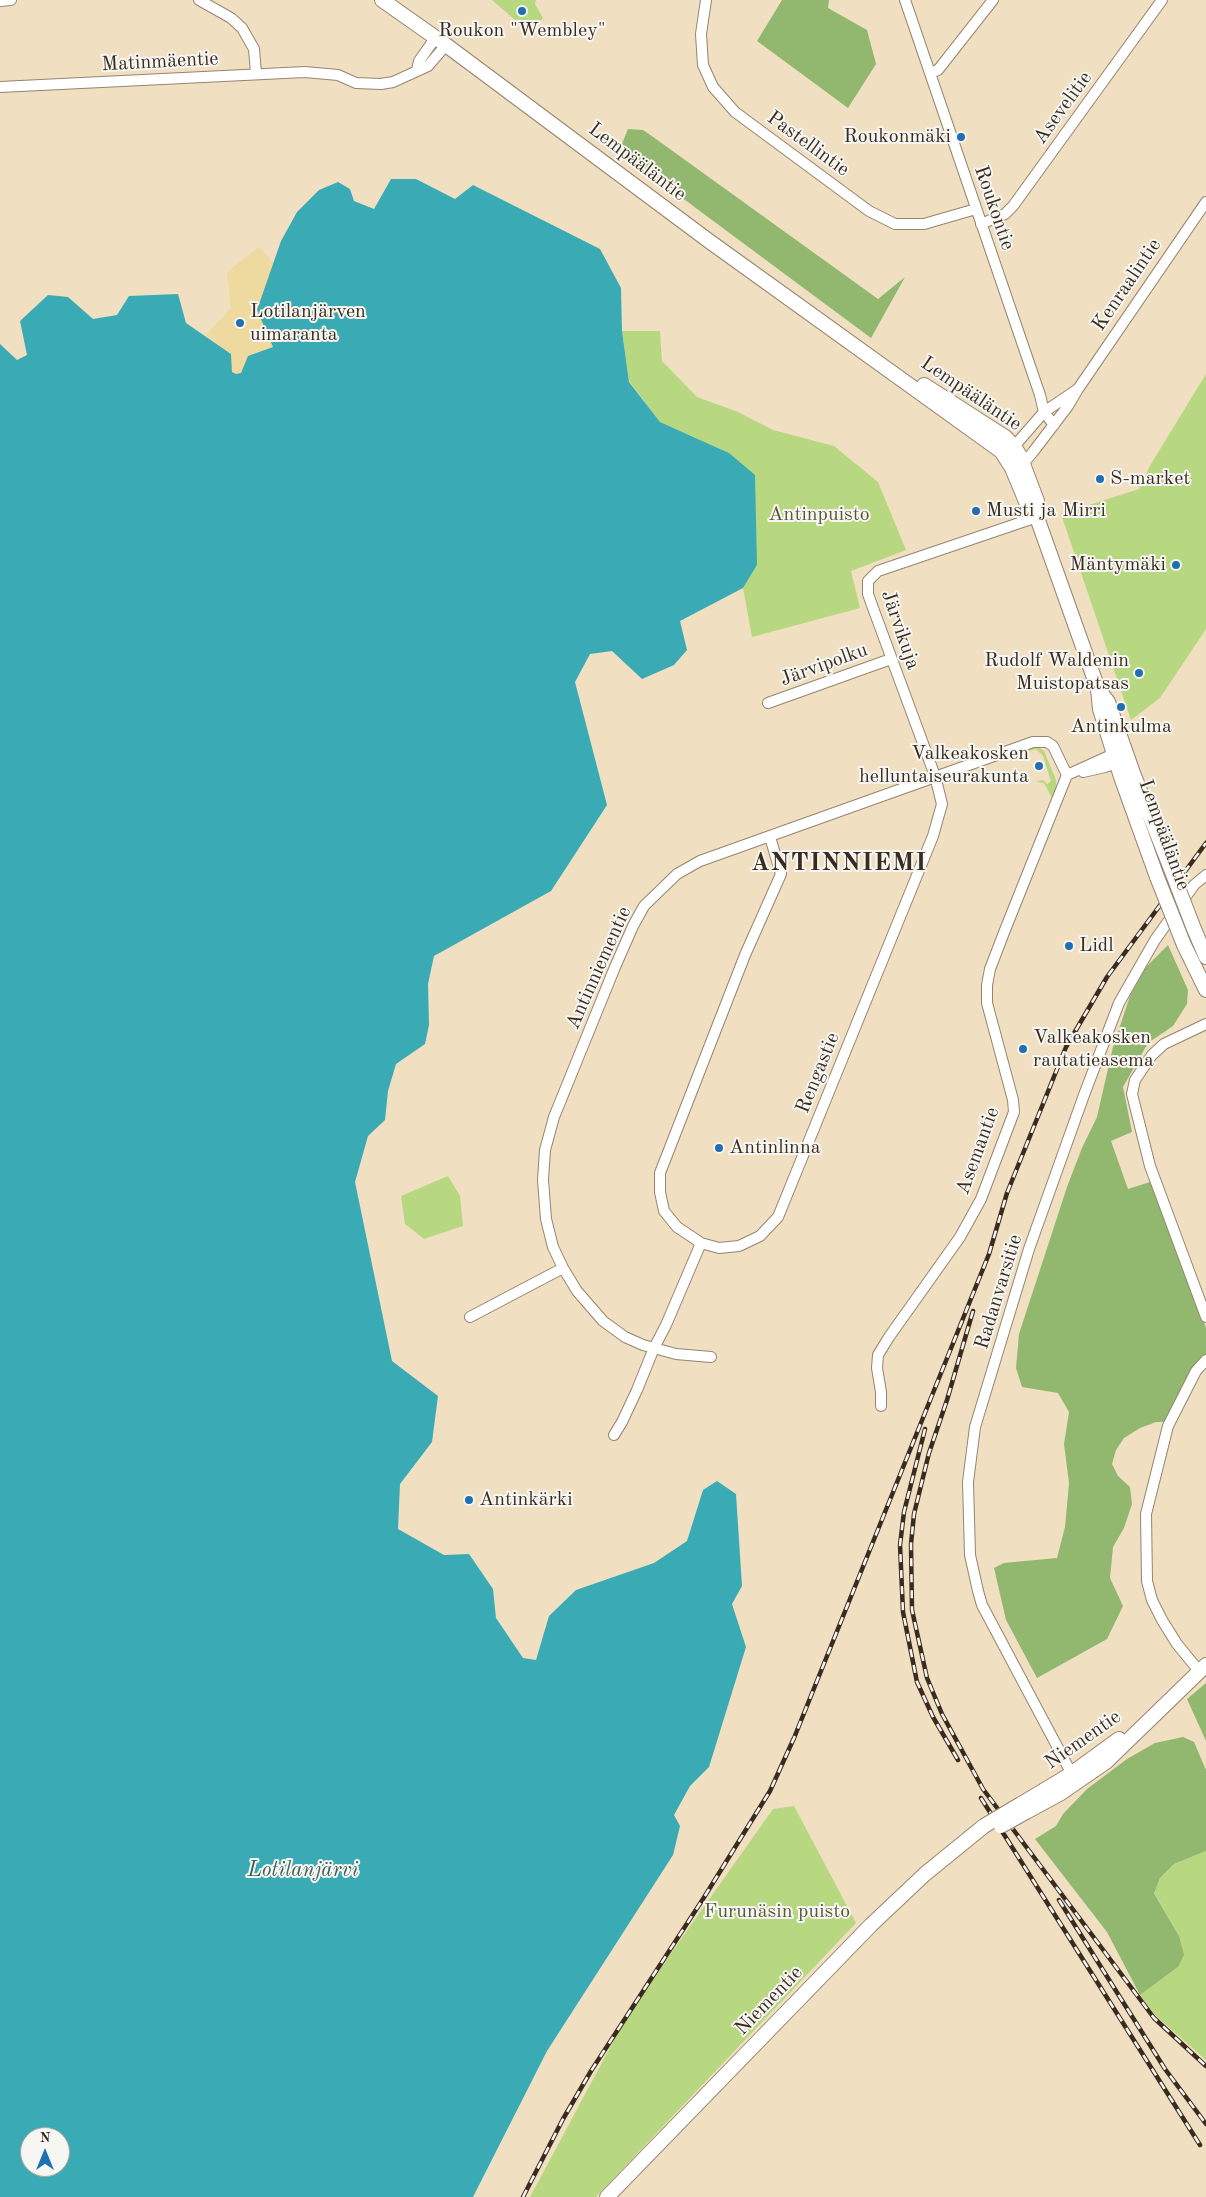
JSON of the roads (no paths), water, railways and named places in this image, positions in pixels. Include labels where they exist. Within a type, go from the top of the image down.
[{"type":"main road","name":"Lempääläntie","points":[[382,0],[441,41],[709,241],[997,448],[1017,466],[1037,501],[1036,514],[1098,689],[1108,702],[1118,755],[1157,876],[1184,945],[1206,990]]},
{"type":"main road","name":"Lempääläntie","points":[[870,355],[903,372],[1005,437],[1014,446],[1017,466]]},
{"type":"main road","name":"Lempääläntie","points":[[1118,755],[1169,864],[1206,957]]},
{"type":"main road","name":"Niementie","points":[[607,2197],[871,1925],[925,1874],[968,1841],[1078,1776],[1147,1721],[1202,1668]]},
{"type":"street","points":[[0,1],[11,0]]},
{"type":"street","points":[[199,0],[230,18],[242,28],[254,49],[256,73]]},
{"type":"street","name":"Pastellintie","points":[[706,0],[701,34],[703,65],[713,87],[734,112],[869,211],[895,224],[924,224],[976,209]]},
{"type":"street","name":"Roukontie","points":[[905,0],[1044,412],[1054,424]]},
{"type":"street","points":[[930,73],[938,70],[993,0]]},
{"type":"street","name":"Asevelitie","points":[[981,224],[1004,214],[1013,206],[1162,0]]},
{"type":"street","name":"Matinmäentie","points":[[0,88],[256,73],[305,72],[323,74],[336,81],[369,84],[393,82],[428,66],[441,41]]},
{"type":"street","name":"Kenraalintie","points":[[1017,466],[1068,406],[1206,202]]},
{"type":"street","name":"Kenraalintie","points":[[1014,446],[1044,412],[1078,389]]},
{"type":"street","name":"Järvikuja","points":[[935,776],[891,659],[868,594],[867,586],[872,575],[886,568],[1036,514]]},
{"type":"street","name":"Järvipolku","points":[[768,704],[891,659]]},
{"type":"street","name":"Antinniementie","points":[[710,1356],[676,1354],[654,1348],[625,1337],[603,1321],[577,1292],[562,1268],[553,1247],[546,1220],[543,1180],[545,1150],[554,1116],[633,926],[644,906],[677,874],[700,861],[1040,740],[1048,742],[1053,746],[1067,775]]},
{"type":"street","points":[[1067,775],[1118,755]]},
{"type":"street","name":"Asemantie","points":[[881,1406],[877,1368],[878,1355],[960,1237],[981,1199],[1014,1112],[1013,1100],[986,1003],[987,985],[990,969],[1067,775]]},
{"type":"street","name":"Rengastie","points":[[770,837],[781,874],[746,955],[660,1173],[660,1192],[664,1210],[677,1227],[701,1243],[719,1248],[739,1246],[760,1236],[778,1217],[933,836],[942,804],[935,776]]},
{"type":"street","name":"Radanvarsitie","points":[[1078,1776],[1054,1738],[982,1605],[970,1555],[968,1482],[976,1427],[1029,1249],[1119,1003],[1155,940],[1194,885],[1206,875]]},
{"type":"street","points":[[1206,1024],[1164,1044],[1152,1055],[1135,1080],[1132,1094],[1150,1166],[1206,1317]]},
{"type":"street","points":[[614,1435],[638,1390],[654,1348],[666,1325],[701,1243]]},
{"type":"street","points":[[470,1317],[562,1268]]},
{"type":"street","points":[[1202,1668],[1177,1644],[1152,1600],[1147,1581],[1146,1514],[1168,1426],[1196,1371],[1206,1360]]},
{"type":"water","name":"Lotilanjärvi","points":[[391,179],[416,179],[455,199],[473,185],[600,249],[621,288],[622,331],[629,382],[660,422],[729,453],[755,475],[757,565],[743,588],[680,621],[687,650],[674,665],[642,679],[612,651],[590,654],[575,682],[607,805],[551,891],[434,956],[428,984],[429,1025],[425,1044],[396,1064],[388,1091],[385,1120],[368,1136],[355,1182],[392,1361],[438,1396],[432,1442],[400,1484],[398,1529],[444,1555],[469,1554],[493,1589],[496,1618],[523,1658],[536,1660],[549,1616],[576,1590],[654,1563],[687,1541],[703,1490],[717,1481],[736,1494],[742,1586],[732,1604],[746,1647],[709,1767],[690,1786],[674,1815],[680,1826],[673,1855],[547,2051],[473,2197],[0,2197],[0,344],[17,360],[27,355],[20,321],[48,295],[68,297],[93,319],[117,315],[129,296],[178,294],[186,323],[231,354],[232,372],[236,374],[241,373],[248,356],[273,347],[257,310],[281,241],[297,212],[319,190],[338,182],[350,189],[354,201],[374,209]]},
{"type":"railway","points":[[523,2197],[563,2119],[591,2071],[703,1899],[770,1791],[794,1738],[989,1254],[1007,1193],[1066,1047],[1107,977],[1206,843]]},
{"type":"railway","points":[[973,1311],[947,1400],[929,1453],[914,1514],[911,1544],[912,1610],[927,1678],[942,1714],[983,1789],[1154,2018],[1206,2066]]},
{"type":"railway","points":[[925,1429],[904,1512],[900,1545],[903,1612],[917,1682],[933,1717],[958,1760]]},
{"type":"railway","points":[[981,1798],[1200,2145]]},
{"type":"railway","points":[[1059,1900],[1165,2069],[1206,2124]]},
{"type":"place","name":"Roukon \"Wembley\"","points":[[522,11]]},
{"type":"place","name":"Roukonmäki","points":[[961,137]]},
{"type":"place","name":"Lotilanjärven uimaranta","points":[[240,323]]},
{"type":"place","name":"S-market","points":[[1100,479]]},
{"type":"place","name":"Musti ja Mirri","points":[[976,511]]},
{"type":"place","name":"Mäntymäki","points":[[1176,565]]},
{"type":"place","name":"Rudolf Waldenin Muistopatsas","points":[[1139,673]]},
{"type":"place","name":"Antinkulma","points":[[1121,707]]},
{"type":"place","name":"Valkeakosken helluntaiseurakunta","points":[[1039,766]]},
{"type":"place","name":"Lidl","points":[[1069,946]]},
{"type":"place","name":"Valkeakosken rautatieasema","points":[[1023,1049]]},
{"type":"place","name":"Antinlinna","points":[[719,1148]]},
{"type":"place","name":"Antinkärki","points":[[469,1500]]},
{"type":"district","name":"ANTINNIEMI","points":[[839,863]]},
{"type":"park label","name":"Antinpuisto","points":[[819,515]]},
{"type":"park label","name":"Furunäsin puisto","points":[[777,1912]]}]
